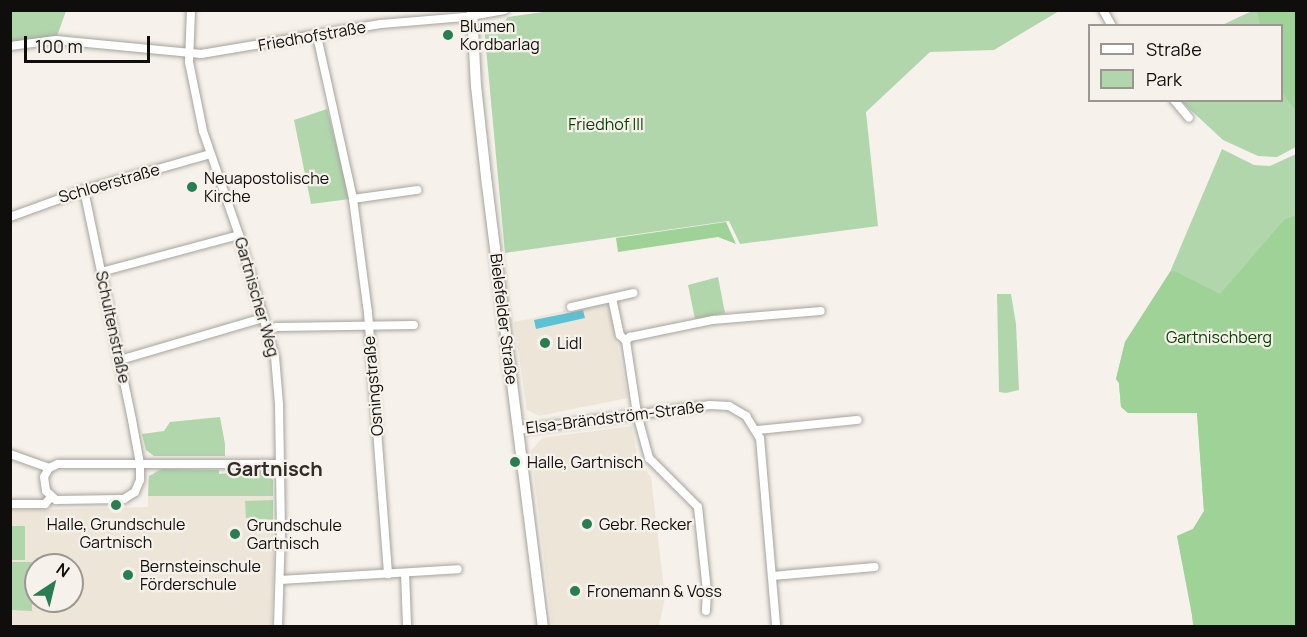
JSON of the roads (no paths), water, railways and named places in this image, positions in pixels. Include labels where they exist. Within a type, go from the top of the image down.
[{"type":"street","name":"Gartnischer Weg","points":[[191,10],[188,53],[201,121],[210,154],[239,235],[275,357],[280,464],[278,627]]},
{"type":"street","name":"Friedhofstraße","points":[[10,46],[56,40],[201,54],[381,24],[504,10]]},
{"type":"street","points":[[1103,10],[1111,24]]},
{"type":"street","name":"Bielefelder Straße","points":[[472,13],[486,177],[543,627]]},
{"type":"street","name":"Osningstraße","points":[[316,36],[353,199],[368,328],[388,574]]},
{"type":"street","points":[[1176,102],[1189,118]]},
{"type":"street","name":"Schloerstraße","points":[[10,217],[84,190],[210,154]]},
{"type":"street","name":"Schultenstraße","points":[[84,190],[140,464]]},
{"type":"street","points":[[353,199],[417,190]]},
{"type":"street","points":[[101,272],[239,235]]},
{"type":"street","points":[[571,307],[633,293]]},
{"type":"street","points":[[612,298],[620,335],[626,341],[637,414],[650,458],[698,507],[708,591],[706,611]]},
{"type":"street","points":[[626,341],[630,337],[713,320],[821,311]]},
{"type":"street","points":[[120,360],[263,318]]},
{"type":"street","points":[[267,330],[277,327],[368,328],[414,325]]},
{"type":"street","name":"Elsa-Brändström-Straße","points":[[518,430],[720,405],[739,411],[757,430]]},
{"type":"street","points":[[777,627],[757,430],[858,420]]},
{"type":"street","points":[[10,454],[49,468]]},
{"type":"street","points":[[140,464],[139,486],[130,496],[63,500],[51,497],[43,482],[49,468],[58,464],[140,464],[280,464]]},
{"type":"street","points":[[10,504],[45,504],[51,497]]},
{"type":"street","points":[[772,576],[875,567]]},
{"type":"street","points":[[280,580],[458,569]]},
{"type":"street","points":[[405,573],[407,627]]},
{"type":"water","points":[[583,310],[585,318],[536,329],[534,320]]},
{"type":"place","name":"Blumen Kordbarlag","points":[[448,35]]},
{"type":"place","name":"Neuapostolische Kirche","points":[[192,187]]},
{"type":"place","name":"Lidl","points":[[545,343]]},
{"type":"place","name":"Halle, Gartnisch","points":[[515,462]]},
{"type":"place","name":"Halle, Grundschule Gartnisch","points":[[116,505]]},
{"type":"place","name":"Gebr. Recker","points":[[587,524]]},
{"type":"place","name":"Grundschule Gartnisch","points":[[235,534]]},
{"type":"place","name":"Bernsteinschule Förderschule","points":[[128,575]]},
{"type":"place","name":"Fronemann & Voss","points":[[575,591]]},
{"type":"district","name":"Gartnisch","points":[[275,468]]},
{"type":"park label","name":"Friedhof III","points":[[606,124]]},
{"type":"park label","name":"Gartnischberg","points":[[1219,337]]}]
